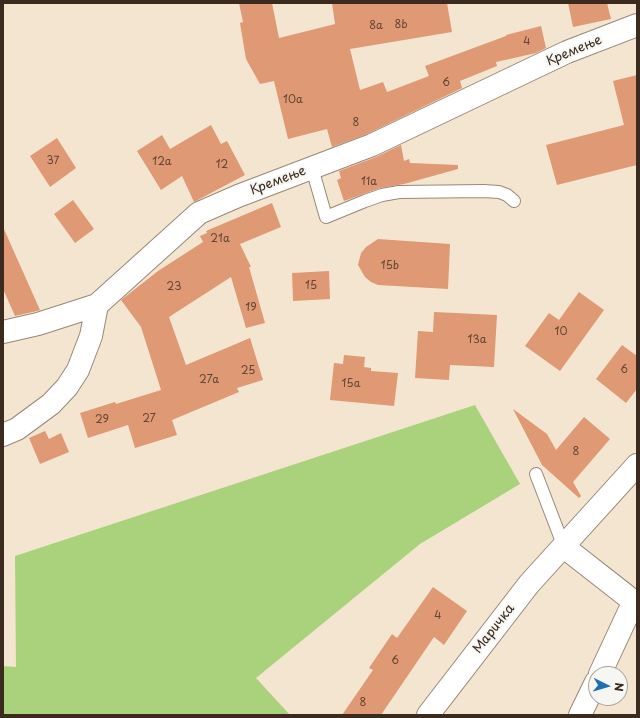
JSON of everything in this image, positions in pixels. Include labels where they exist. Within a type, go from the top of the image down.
[{"type":"street","name":"Кремење","points":[[97,305],[199,213],[238,196],[372,145],[567,52],[637,26]]},
{"type":"street","points":[[3,332],[38,324],[97,305],[91,336],[78,370],[66,387],[51,404],[17,429],[3,435]]},
{"type":"street","name":"Маричка","points":[[428,715],[529,584],[637,465]]},
{"type":"street","points":[[564,547],[635,603],[604,666]]},
{"type":"street","points":[[580,715],[588,698]]},
{"type":"lane","points":[[312,168],[326,217],[382,195],[399,192],[499,192],[507,195],[514,201]]},
{"type":"lane","points":[[536,474],[564,547]]},
{"type":"green space","points":[[475,405],[520,484],[420,544],[256,678],[290,715],[3,715],[3,666],[16,667],[15,556]]},
{"type":"building","points":[[239,3],[272,3],[279,38],[335,24],[332,3],[447,3],[452,32],[350,49],[360,90],[383,82],[387,92],[429,76],[425,66],[506,35],[541,26],[546,48],[536,53],[496,62],[497,66],[460,81],[462,88],[367,134],[332,147],[327,129],[288,139],[274,81],[260,84],[246,59],[240,23],[243,22]]},
{"type":"building","points":[[568,3],[607,3],[611,19],[573,27]]},
{"type":"building","points":[[637,75],[637,165],[557,185],[546,145],[624,125],[613,81]]},
{"type":"building","points":[[211,125],[221,144],[227,141],[245,175],[194,202],[182,176],[161,190],[137,151],[162,135],[170,149]]},
{"type":"building","points":[[57,138],[76,168],[50,187],[30,156]]},
{"type":"building","points":[[401,145],[404,161],[409,159],[410,163],[458,165],[458,169],[404,184],[380,188],[344,201],[337,180],[341,178],[339,171],[376,157]]},
{"type":"building","points":[[73,200],[94,229],[75,243],[54,214]]},
{"type":"building","points":[[272,203],[281,227],[240,244],[251,267],[249,267],[265,323],[246,328],[231,277],[169,317],[186,365],[250,338],[263,380],[237,388],[239,392],[172,420],[177,435],[135,448],[128,425],[88,438],[80,413],[161,390],[141,327],[121,300],[158,271],[203,242],[200,236],[207,233],[206,231]]},
{"type":"building","points":[[3,227],[40,310],[15,316],[3,289]]},
{"type":"building","points":[[378,239],[450,244],[448,289],[378,285],[371,282],[365,277],[358,265],[361,253],[366,247]]},
{"type":"building","points":[[329,271],[330,299],[293,301],[292,273]]},
{"type":"building","points":[[579,292],[604,310],[560,371],[525,346],[549,313],[559,320]]},
{"type":"building","points":[[434,312],[497,315],[494,367],[450,365],[449,380],[415,378],[418,331],[433,332]]},
{"type":"building","points":[[622,345],[637,356],[637,389],[626,403],[596,379]]},
{"type":"building","points":[[344,355],[365,357],[364,367],[371,368],[371,371],[398,373],[394,406],[330,400],[334,363],[343,364]]},
{"type":"building","points":[[513,409],[547,434],[556,450],[584,417],[610,439],[573,482],[581,496],[579,498],[542,465]]},
{"type":"building","points":[[45,431],[49,439],[61,433],[69,452],[40,464],[29,438]]},
{"type":"building","points":[[433,587],[467,611],[444,645],[434,637],[381,715],[342,715],[373,670],[369,668],[392,634],[397,638]]}]
